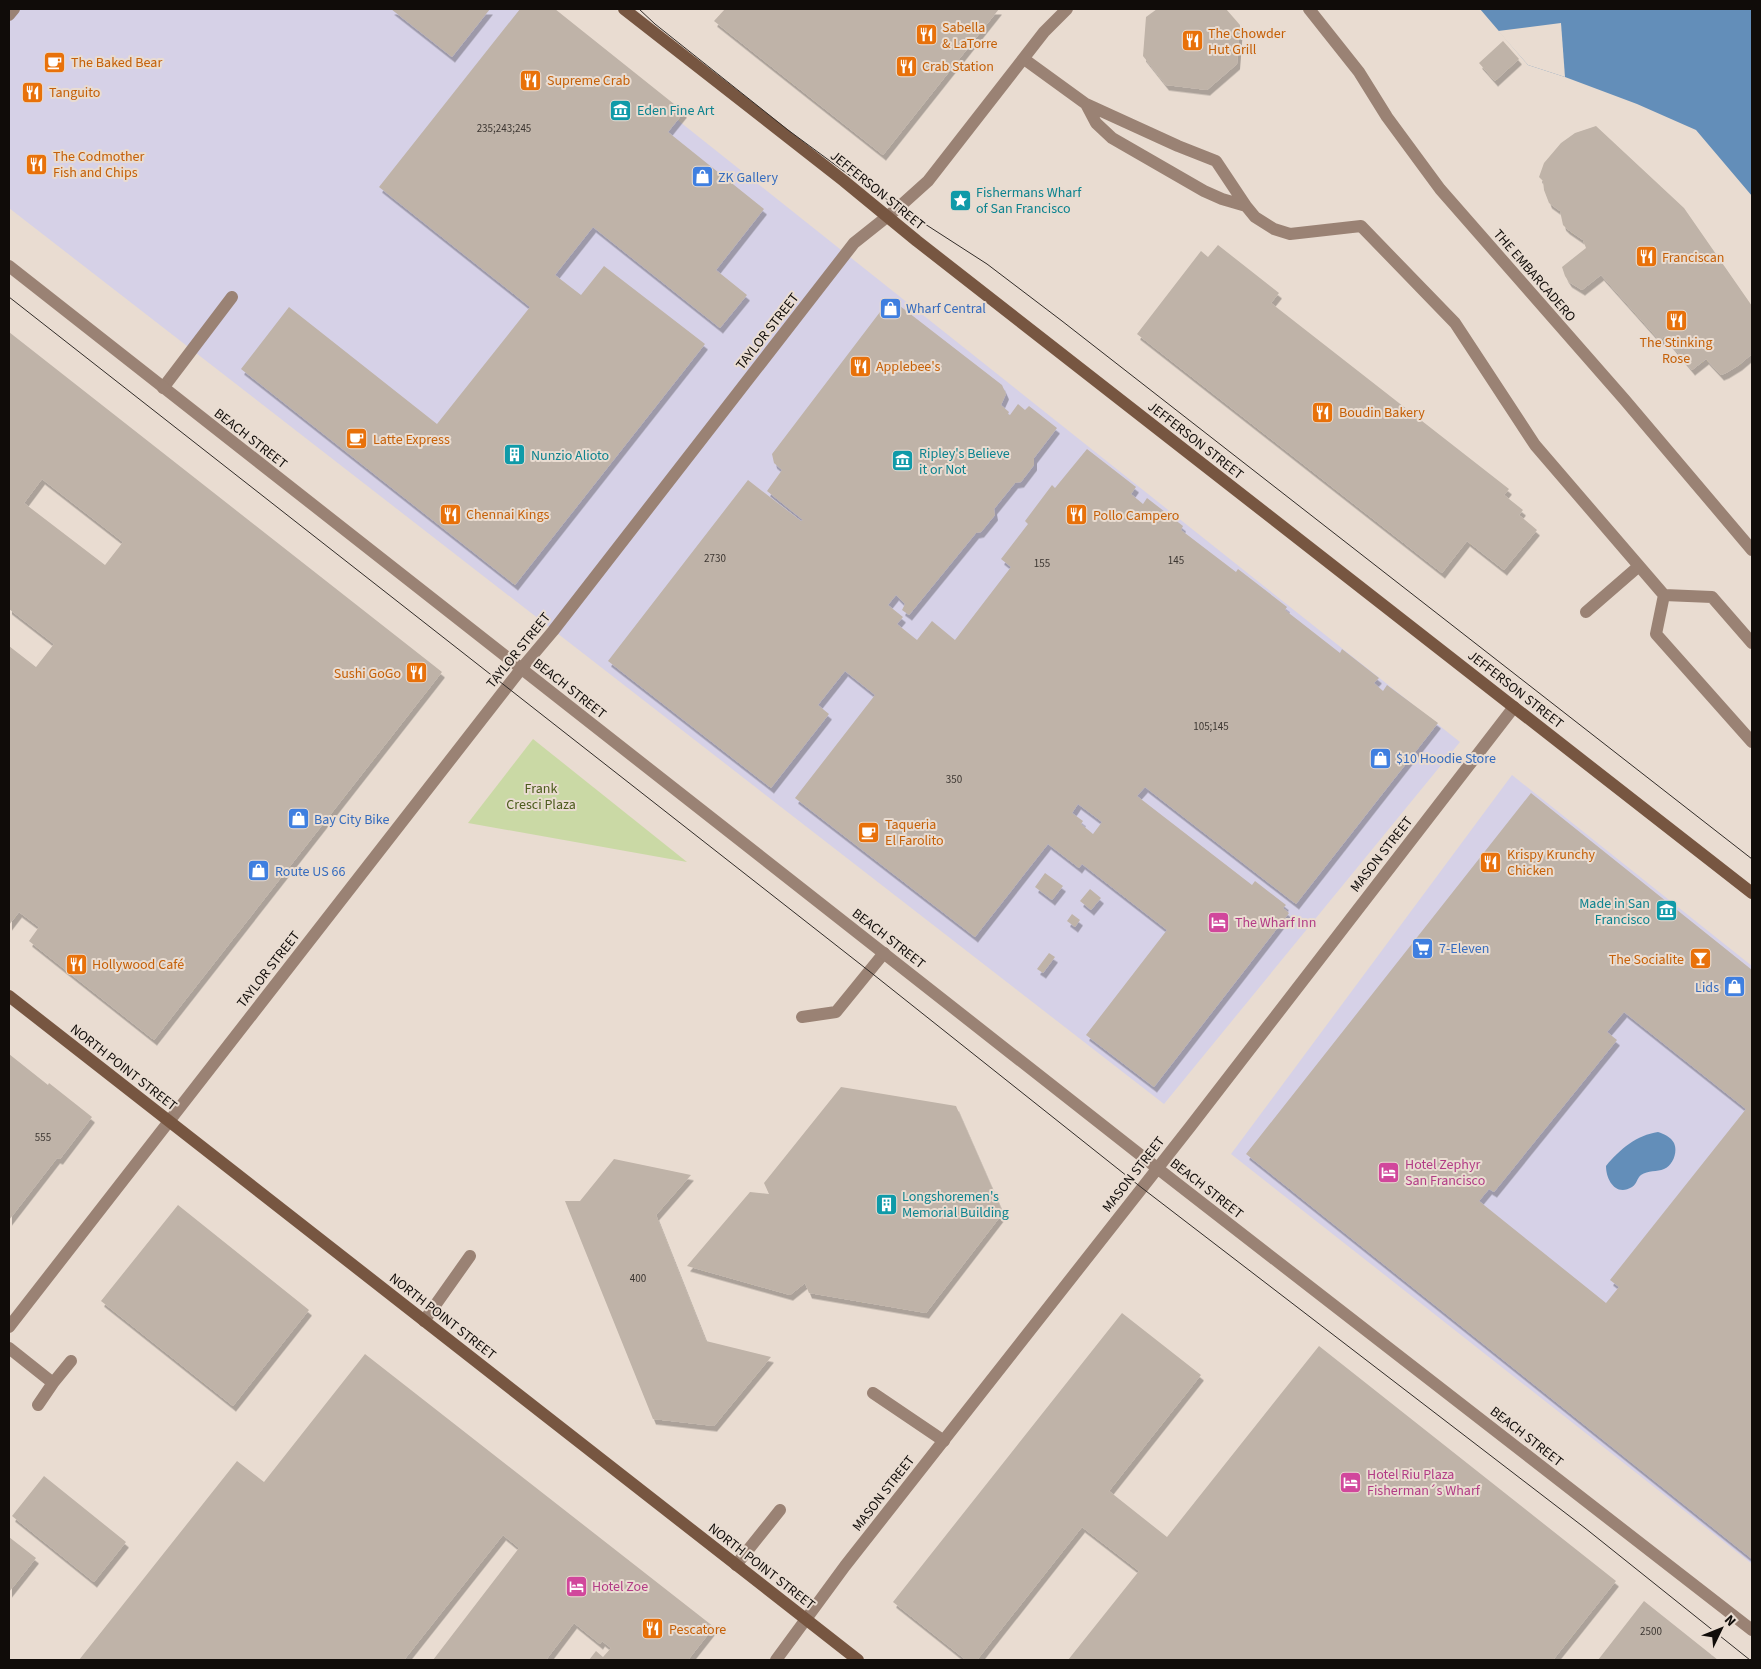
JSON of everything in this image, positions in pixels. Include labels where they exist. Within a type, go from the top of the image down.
[{"type":"street","points":[[9,15],[14,9]]},
{"type":"street","name":"JEFFERSON STREET","points":[[624,9],[1752,893]]},
{"type":"street","name":"TAYLOR STREET","points":[[9,1327],[854,243],[928,180],[1044,32],[1067,9]]},
{"type":"street","name":"THE EMBARCADERO","points":[[1309,9],[1359,72],[1387,117],[1440,189],[1624,399],[1752,550]]},
{"type":"street","points":[[1024,58],[1086,104],[1178,146],[1216,161],[1255,217],[1274,229],[1290,234],[1361,226],[1456,323],[1535,445],[1664,595],[1712,597],[1752,643]]},
{"type":"street","points":[[1086,104],[1096,123],[1112,138],[1204,190],[1222,199],[1246,206]]},
{"type":"street","name":"BEACH STREET","points":[[9,266],[1157,1168],[1752,1630]]},
{"type":"street","points":[[163,388],[232,297]]},
{"type":"street","points":[[1586,612],[1639,566]]},
{"type":"street","points":[[1664,595],[1656,634],[1752,742]]},
{"type":"street","name":"MASON STREET","points":[[776,1660],[845,1566],[1157,1168],[1514,706]]},
{"type":"street","points":[[802,1018],[836,1012],[884,953]]},
{"type":"street","name":"NORTH POINT STREET","points":[[9,996],[858,1660]]},
{"type":"street","points":[[424,1321],[470,1256]]},
{"type":"street","points":[[9,1348],[53,1383]]},
{"type":"street","points":[[38,1405],[71,1361]]},
{"type":"street","points":[[873,1393],[944,1441]]},
{"type":"street","points":[[736,1565],[780,1510]]},
{"type":"shaded area","points":[[9,9],[538,9],[1460,742],[1164,1104],[9,208]]},
{"type":"shaded area","name":"Hotel Zephyr San Francisco","points":[[1512,775],[1752,966],[1752,1564],[1231,1154]]},
{"type":"green space","name":"Frank Cresci Plaza","points":[[533,739],[687,862],[468,823]]},
{"type":"water","points":[[1480,9],[1752,9],[1752,196],[1696,130],[1637,104],[1528,65]]},
{"type":"water","points":[[1658,1132],[1669,1137],[1674,1143],[1675,1154],[1670,1165],[1664,1169],[1641,1175],[1632,1187],[1626,1190],[1613,1186],[1608,1177],[1606,1166],[1629,1144],[1643,1136]]},
{"type":"pier","points":[[1561,23],[1565,77],[1528,65],[1498,31]]},
{"type":"building","points":[[391,9],[490,9],[452,57]]},
{"type":"building","points":[[520,9],[555,9],[684,112],[668,132],[764,209],[716,270],[747,295],[720,328],[593,227],[555,275],[581,295],[604,266],[705,344],[515,585],[241,369],[289,307],[437,424],[530,307],[379,187]]},
{"type":"building","points":[[725,9],[999,9],[883,155],[714,21]]},
{"type":"building","name":"The Chowder Hut Grill","points":[[1157,9],[1226,9],[1240,25],[1237,64],[1207,90],[1166,85],[1143,56],[1146,17]]},
{"type":"building","points":[[1503,41],[1519,59],[1495,81],[1479,63]]},
{"type":"building","name":"Franciscan","points":[[1596,126],[1684,208],[1752,306],[1752,354],[1726,373],[1721,375],[1706,359],[1692,370],[1664,336],[1660,341],[1601,275],[1582,290],[1569,282],[1565,276],[1562,267],[1586,248],[1583,240],[1563,225],[1560,211],[1549,203],[1543,181],[1539,177],[1544,163],[1561,143],[1575,133]]},
{"type":"building","name":"Boudin Bakery","points":[[1218,245],[1279,293],[1271,303],[1509,489],[1504,495],[1523,510],[1519,515],[1537,530],[1504,570],[1467,541],[1442,573],[1137,334],[1201,251],[1208,257]]},
{"type":"building","points":[[891,303],[900,306],[1002,385],[1006,394],[1001,405],[1009,412],[1008,414],[1010,415],[1018,404],[1025,410],[1029,406],[1057,428],[1034,458],[1034,465],[1021,482],[1015,483],[994,509],[995,515],[981,532],[976,533],[909,615],[902,610],[905,604],[896,595],[888,605],[903,617],[897,624],[917,640],[932,621],[955,640],[1011,567],[1001,559],[1028,524],[1025,521],[1052,485],[1055,488],[1087,449],[1136,487],[1131,494],[1143,504],[1147,498],[1183,526],[1181,530],[1236,572],[1238,569],[1287,607],[1285,610],[1340,653],[1342,649],[1379,678],[1374,683],[1383,691],[1387,685],[1438,723],[1296,904],[1145,787],[1137,796],[1252,885],[1255,881],[1286,905],[1283,908],[1289,913],[1154,1087],[1086,1035],[1167,930],[1082,864],[1079,868],[1048,844],[975,937],[795,798],[875,695],[845,671],[818,705],[829,714],[771,788],[608,661],[748,480],[801,521],[803,520],[767,491],[782,470],[774,463],[772,454],[880,312]],"holes":[[[1078,804],[1102,822],[1093,834],[1081,824],[1083,821],[1072,813]]]},
{"type":"building","points":[[9,332],[442,672],[154,1040],[29,941],[39,927],[19,912],[9,925],[9,646],[36,667],[54,644],[9,609]],"holes":[[[42,479],[123,542],[105,565],[24,503]]]},
{"type":"building","name":"Hotel Zephyr San Francisco","points":[[1531,793],[1752,970],[1752,1559],[1246,1154]],"holes":[[[1624,1012],[1746,1109],[1610,1280],[1619,1287],[1606,1303],[1479,1201],[1489,1189],[1494,1192],[1617,1040],[1607,1032]]]},
{"type":"building","points":[[1045,873],[1063,886],[1052,900],[1035,887]]},
{"type":"building","points":[[1090,889],[1101,898],[1091,910],[1080,901]]},
{"type":"building","points":[[1072,914],[1080,920],[1075,927],[1067,921]]},
{"type":"building","points":[[1049,953],[1055,957],[1043,973],[1037,969]]},
{"type":"building","points":[[9,1054],[92,1117],[60,1159],[57,1158],[9,1220]]},
{"type":"building","name":"Longshoremen's Memorial Building","points":[[841,1087],[956,1106],[1003,1213],[926,1313],[809,1293],[805,1283],[790,1295],[687,1266],[750,1192],[769,1194],[764,1183]]},
{"type":"building","points":[[614,1159],[691,1175],[656,1215],[706,1341],[771,1357],[714,1426],[653,1419],[565,1201],[580,1201]]},
{"type":"building","points":[[178,1205],[309,1310],[233,1406],[101,1301]]},
{"type":"building","name":"Hotel Riu Plaza Fisherman´s Wharf","points":[[1122,1313],[1201,1375],[1109,1491],[1167,1537],[1319,1346],[1616,1581],[1553,1660],[1068,1660],[1139,1571],[1082,1527],[977,1660],[966,1660],[893,1602]]},
{"type":"building","points":[[365,1354],[714,1627],[688,1660],[589,1660],[596,1651],[603,1657],[611,1648],[602,1641],[600,1644],[574,1623],[546,1660],[433,1660],[519,1548],[503,1535],[404,1660],[79,1660],[237,1461],[264,1482]]},
{"type":"building","points":[[44,1476],[126,1542],[94,1582],[12,1516]]},
{"type":"building","points":[[9,1537],[36,1558],[9,1592]]},
{"type":"building","points":[[1644,1601],[1718,1660],[1598,1660]]},
{"type":"tram line","points":[[639,9],[655,24],[788,130],[849,175],[987,264],[1062,321],[1752,859]]},
{"type":"tram line","points":[[9,297],[869,971],[1142,1188],[1585,1528],[1750,1660]]},
{"type":"place","name":"Sabella & LaTorre","points":[[926,35]]},
{"type":"place","name":"The Chowder Hut Grill","points":[[1192,41]]},
{"type":"place","name":"The Baked Bear","points":[[55,62]]},
{"type":"place","name":"Crab Station","points":[[906,66]]},
{"type":"place","name":"Supreme Crab","points":[[531,80]]},
{"type":"place","name":"Tanguito","points":[[33,92]]},
{"type":"place","name":"Eden Fine Art","points":[[621,110]]},
{"type":"place","name":"The Codmother Fish and Chips","points":[[37,164]]},
{"type":"place","name":"ZK Gallery","points":[[702,177]]},
{"type":"place","name":"Fishermans Wharf of San Francisco","points":[[960,200]]},
{"type":"place","name":"Franciscan","points":[[1646,257]]},
{"type":"place","name":"Wharf Central","points":[[890,308]]},
{"type":"place","name":"The Stinking Rose","points":[[1676,320]]},
{"type":"place","name":"Applebee's","points":[[860,366]]},
{"type":"place","name":"Boudin Bakery","points":[[1323,412]]},
{"type":"place","name":"Latte Express","points":[[357,439]]},
{"type":"place","name":"Nunzio Alioto","points":[[515,455]]},
{"type":"place","name":"Ripley's Believe it or Not","points":[[903,461]]},
{"type":"place","name":"Chennai Kings","points":[[450,514]]},
{"type":"place","name":"Pollo Campero","points":[[1077,515]]},
{"type":"place","name":"Sushi GoGo","points":[[417,673]]},
{"type":"place","name":"$10 Hoodie Store","points":[[1380,758]]},
{"type":"place","name":"Bay City Bike","points":[[298,819]]},
{"type":"place","name":"Taqueria El Farolito","points":[[869,832]]},
{"type":"place","name":"Krispy Krunchy Chicken","points":[[1491,862]]},
{"type":"place","name":"Route US 66","points":[[259,871]]},
{"type":"place","name":"Made in San Francisco","points":[[1666,911]]},
{"type":"place","name":"The Wharf Inn","points":[[1219,922]]},
{"type":"place","name":"7-Eleven","points":[[1423,948]]},
{"type":"place","name":"The Socialite","points":[[1700,959]]},
{"type":"place","name":"Hollywood Café","points":[[76,964]]},
{"type":"place","name":"Lids","points":[[1735,987]]},
{"type":"place","name":"Hotel Zephyr San Francisco","points":[[1389,1172]]},
{"type":"place","name":"Longshoremen's Memorial Building","points":[[886,1204]]},
{"type":"place","name":"Hotel Riu Plaza Fisherman´s Wharf","points":[[1351,1482]]},
{"type":"place","name":"Hotel Zoe","points":[[576,1586]]},
{"type":"place","name":"Pescatore","points":[[653,1629]]}]
